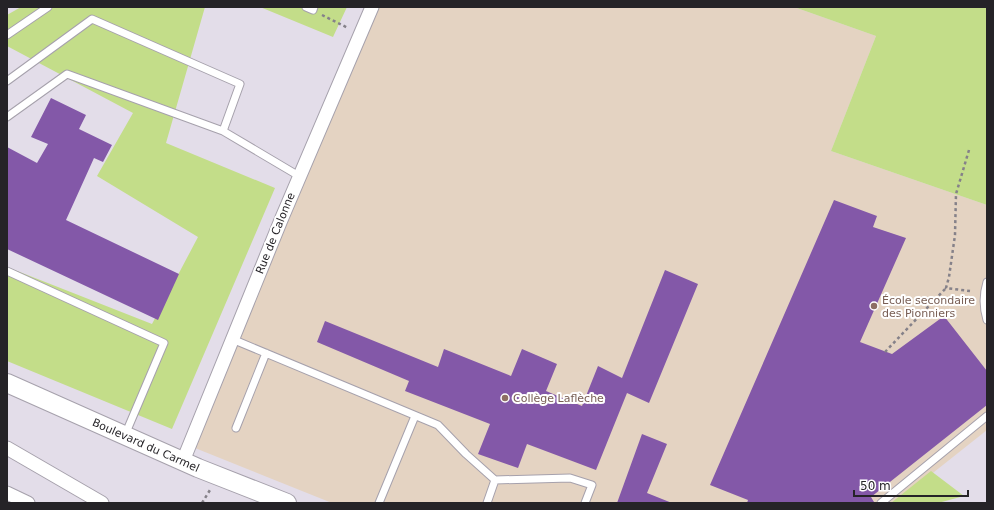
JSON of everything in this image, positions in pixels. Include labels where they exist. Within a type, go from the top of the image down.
[{"type":"street","name":"Rue de Calonne","points":[[182,461],[299,176],[372,7]]},
{"type":"street","name":"Boulevard du Carmel","points":[[7,383],[182,461],[287,503]]},
{"type":"street","points":[[7,448],[102,503]]},
{"type":"street","points":[[7,493],[28,503]]},
{"type":"lane","points":[[7,35],[48,7]]},
{"type":"lane","points":[[7,81],[92,19],[240,84],[223,131]]},
{"type":"lane","points":[[7,117],[67,74],[223,131],[299,176]]},
{"type":"lane","points":[[7,271],[164,343],[125,435]]},
{"type":"lane","points":[[987,282],[984,295],[984,304],[987,320]]},
{"type":"lane","points":[[232,339],[438,425],[466,454],[496,480],[570,478],[592,485],[585,503]]},
{"type":"lane","points":[[236,428],[266,354]]},
{"type":"lane","points":[[379,503],[415,416]]},
{"type":"lane","points":[[881,503],[987,416]]},
{"type":"lane","points":[[486,503],[496,480]]},
{"type":"path","points":[[311,8],[331,20],[361,33]]},
{"type":"path","points":[[884,352],[946,288],[955,235],[956,194],[969,150]]},
{"type":"path","points":[[946,288],[970,290]]},
{"type":"shaded area","name":"Collège Laflèche","points":[[379,7],[794,7],[876,36],[831,151],[987,205],[987,430],[895,503],[332,503],[185,444]]},
{"type":"green space","points":[[21,7],[205,7],[166,143],[275,188],[172,429],[7,361],[7,267],[152,324],[198,237],[97,176],[133,113],[7,46],[7,15]]},
{"type":"green space","points":[[260,7],[347,7],[333,37]]},
{"type":"green space","points":[[794,7],[987,7],[987,205],[831,151],[876,36]]},
{"type":"green space","points":[[931,471],[964,496],[938,503],[891,503]]},
{"type":"building","points":[[51,98],[86,115],[79,129],[112,145],[103,162],[94,158],[66,220],[179,274],[158,320],[7,249],[7,147],[37,163],[48,144],[31,137]]},
{"type":"building","points":[[834,200],[877,216],[873,227],[906,238],[860,342],[892,354],[944,316],[987,371],[987,405],[871,497],[874,502],[873,503],[747,503],[748,500],[710,485]]},
{"type":"building","points":[[665,270],[698,284],[649,403],[627,393],[596,470],[527,444],[518,468],[478,454],[490,424],[405,391],[409,381],[317,342],[325,321],[438,367],[444,349],[511,376],[522,349],[557,364],[546,391],[582,406],[598,366],[622,378]]},
{"type":"building","points":[[642,434],[667,444],[647,493],[672,503],[617,503]]},
{"type":"place","name":"École secondaire des Pionniers","points":[[874,306]]},
{"type":"place","name":"Collège Laflèche","points":[[505,398]]}]
